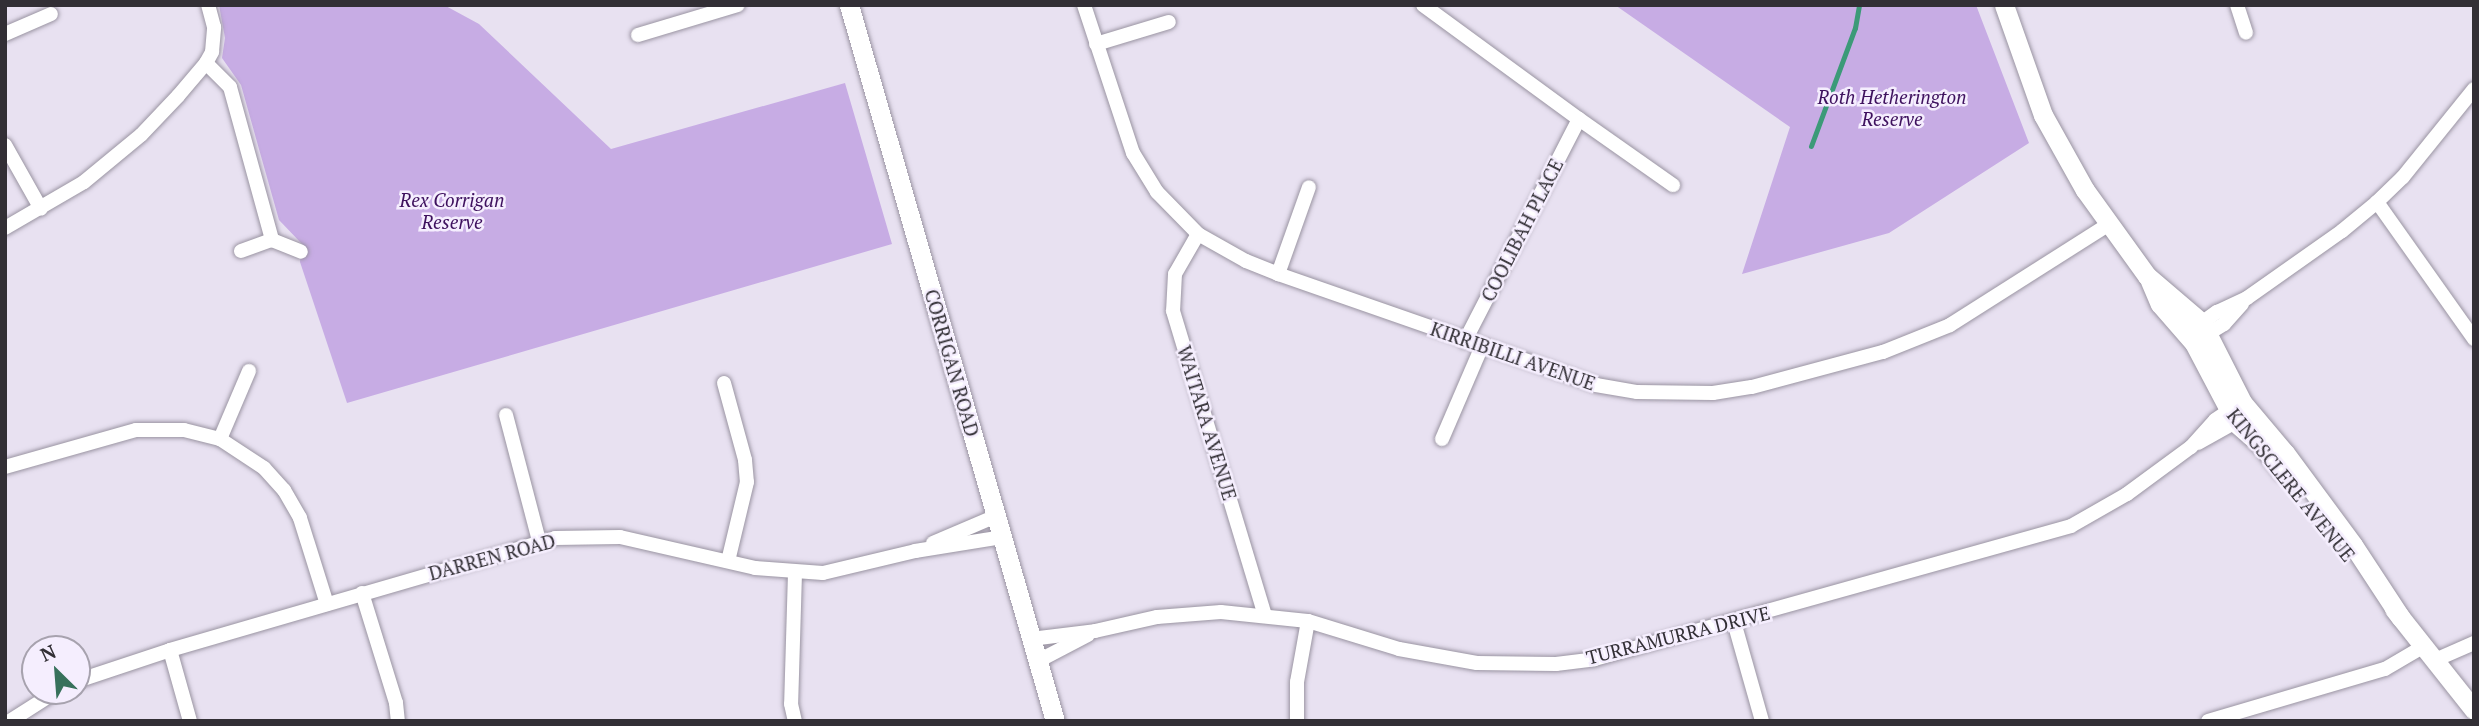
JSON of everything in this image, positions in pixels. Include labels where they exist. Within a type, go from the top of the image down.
[{"type":"main road","name":"CORRIGAN ROAD","points":[[849,5],[1055,721]]},
{"type":"main road","name":"KINGSCLERE AVENUE","points":[[2004,5],[2056,142],[2109,224],[2147,276],[2160,304],[2198,333],[2239,412],[2327,531],[2430,653],[2474,710]]},
{"type":"street","points":[[5,228],[84,182],[141,135],[206,63],[215,38],[208,5]]},
{"type":"street","points":[[638,35],[738,5]]},
{"type":"street","name":"KIRRIBILLI AVENUE","points":[[1084,5],[1125,134],[1144,173],[1171,209],[1198,234],[1246,261],[1278,274],[1562,376],[1637,392],[1713,393],[1752,387],[1883,352],[1931,335],[1966,316],[2109,224]]},
{"type":"street","points":[[1423,5],[1672,186]]},
{"type":"street","points":[[2237,5],[2246,33]]},
{"type":"street","points":[[5,34],[51,14]]},
{"type":"street","points":[[1096,44],[1169,22]]},
{"type":"street","points":[[206,63],[230,87],[272,240]]},
{"type":"street","points":[[2198,333],[2342,231],[2377,202],[2403,177],[2474,89]]},
{"type":"street","name":"COOLIBAH PLACE","points":[[1465,341],[1579,119]]},
{"type":"street","points":[[5,145],[41,209]]},
{"type":"street","points":[[1278,274],[1309,187]]},
{"type":"street","points":[[2377,202],[2474,339]]},
{"type":"street","name":"WAITARA AVENUE","points":[[1198,234],[1175,274],[1173,311],[1265,615]]},
{"type":"street","points":[[241,251],[272,240],[301,252]]},
{"type":"street","points":[[1442,439],[1482,346]]},
{"type":"street","points":[[220,439],[249,371]]},
{"type":"street","points":[[724,383],[745,460],[747,482],[728,561]]},
{"type":"street","name":"TURRAMURRA DRIVE","points":[[1031,639],[1095,631],[1189,612],[1265,615],[1308,621],[1435,658],[1515,665],[1595,659],[2071,526],[2106,509],[2239,412]]},
{"type":"street","points":[[506,415],[539,541]]},
{"type":"street","points":[[5,467],[136,430],[184,430],[220,439],[264,468],[289,497],[302,525],[327,604]]},
{"type":"street","name":"DARREN ROAD","points":[[915,551],[996,516]]},
{"type":"street","name":"DARREN ROAD","points":[[91,676],[170,650],[539,541],[587,536],[620,537],[794,573],[840,571],[915,551],[1002,537]]},
{"type":"street","points":[[794,573],[792,704],[795,721]]},
{"type":"street","points":[[362,593],[396,703],[398,721]]},
{"type":"street","points":[[1297,721],[1296,690],[1308,621]]},
{"type":"street","points":[[1734,622],[1762,721]]},
{"type":"street","name":"TURRAMURRA DRIVE","points":[[1038,661],[1095,631]]},
{"type":"street","points":[[2208,721],[2385,669],[2430,653],[2474,643]]},
{"type":"street","points":[[170,650],[190,721]]},
{"type":"street","points":[[10,721],[35,705]]},
{"type":"green space","name":"Rex Corrigan Reserve","points":[[219,5],[444,5],[479,24],[611,149],[845,83],[892,244],[347,403],[300,262],[302,244],[279,220],[241,85],[222,58],[225,38]]},
{"type":"green space","name":"Roth Hetherington Reserve","points":[[1615,5],[1976,5],[2029,143],[1889,233],[1742,274],[1790,127]]},
{"type":"waterway","points":[[1811,146],[1855,28],[1859,5]]}]
